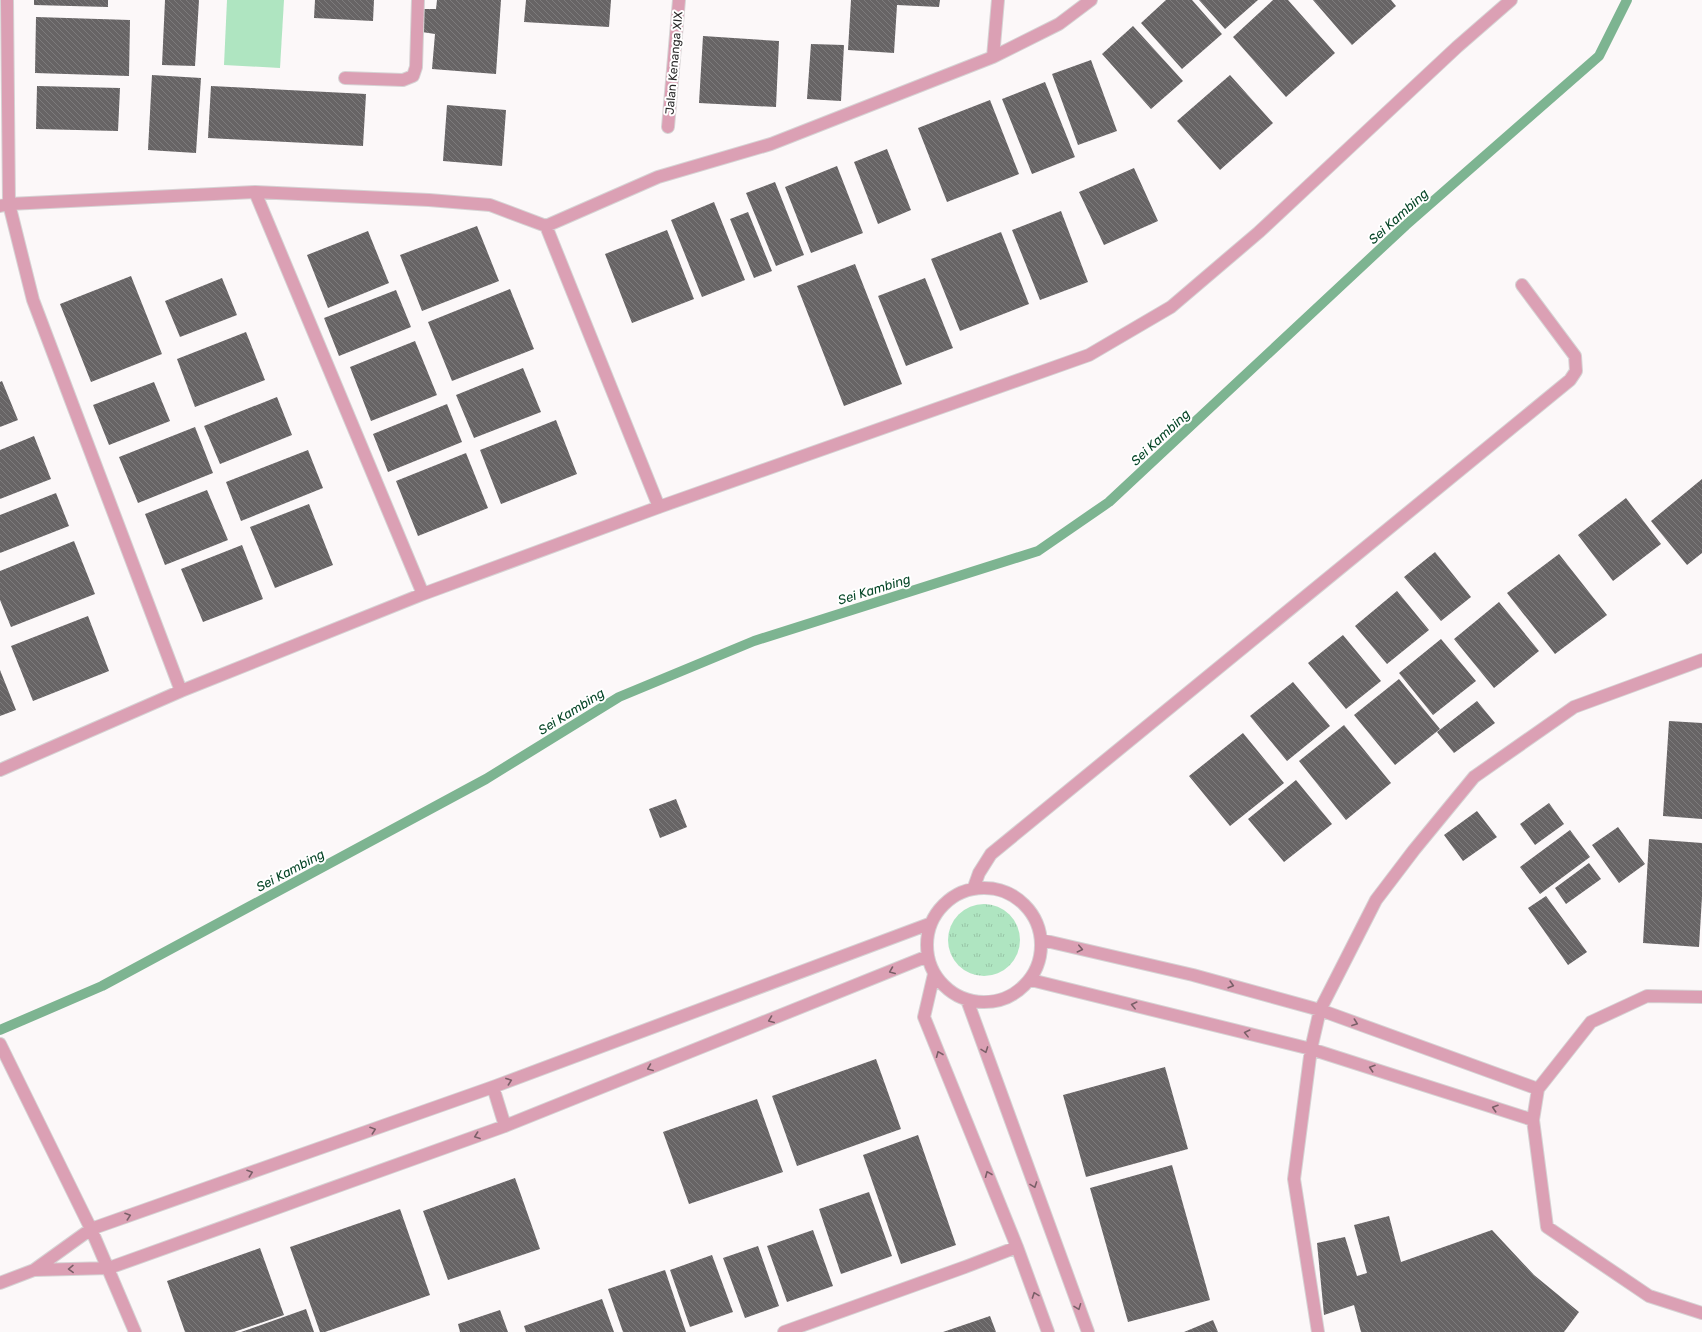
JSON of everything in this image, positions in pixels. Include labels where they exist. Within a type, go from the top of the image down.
[{"type":"street","points":[[7,0],[5,205],[33,300],[181,691]]},
{"type":"street","points":[[345,78],[403,80],[413,76],[416,67],[418,0]]},
{"type":"street","name":"Jalan Kenanga XIX","points":[[668,127],[679,0]]},
{"type":"street","points":[[993,57],[998,0]]},
{"type":"street","points":[[5,205],[255,192],[428,200],[490,205],[546,226],[658,177],[771,144],[993,57],[1059,24],[1091,0]]},
{"type":"street","points":[[0,770],[181,691],[423,594],[659,507],[1089,355],[1171,307],[1259,232],[1457,47],[1511,0]]},
{"type":"street","points":[[255,192],[423,594]]},
{"type":"street","points":[[546,226],[659,507]]},
{"type":"street","points":[[974,888],[979,873],[990,854],[1570,380],[1576,371],[1575,356],[1522,286]]},
{"type":"street","points":[[1318,1332],[1294,1179],[1311,1049],[1320,1010],[1376,900],[1414,850],[1474,777],[1574,707],[1702,660]]},
{"type":"street","points":[[974,888],[1006,891],[1031,910],[1042,940],[1040,961],[1031,980],[1018,992],[1002,1000],[984,1003],[967,1000],[948,990],[934,974],[928,956],[926,939],[929,924],[939,907],[955,894],[974,888]]},
{"type":"street","points":[[0,1283],[34,1270],[91,1229],[492,1087],[929,924]]},
{"type":"street","points":[[1042,940],[1193,975],[1320,1010],[1538,1089]]},
{"type":"street","points":[[34,1270],[109,1268],[505,1126],[928,956]]},
{"type":"street","points":[[934,974],[924,1017],[1017,1247],[1048,1332]]},
{"type":"street","points":[[1031,980],[1311,1049],[1533,1120]]},
{"type":"street","points":[[1702,997],[1647,996],[1591,1022],[1538,1089],[1533,1120],[1547,1227],[1649,1296],[1702,1313]]},
{"type":"street","points":[[967,1000],[1088,1332]]},
{"type":"street","points":[[0,1044],[91,1229],[109,1268],[135,1332]]},
{"type":"street","points":[[492,1087],[505,1126]]},
{"type":"street","points":[[784,1332],[1017,1247]]},
{"type":"green space","points":[[227,0],[284,0],[280,68],[224,65]]},
{"type":"green space","points":[[984,904],[1004,910],[1014,920],[1020,940],[1014,960],[1004,970],[984,976],[964,970],[954,960],[948,940],[954,920],[964,910]]},
{"type":"building","points":[[34,0],[108,0],[108,7],[34,5]]},
{"type":"building","points":[[165,0],[199,0],[195,66],[162,65]]},
{"type":"building","points":[[315,0],[374,0],[373,21],[314,18]]},
{"type":"building","points":[[437,0],[501,0],[496,74],[432,69],[435,34],[422,32],[424,9],[436,9]]},
{"type":"building","points":[[526,0],[611,0],[609,27],[524,22]]},
{"type":"building","points":[[851,0],[940,0],[939,7],[897,5],[894,53],[848,50]]},
{"type":"building","points":[[1166,0],[1192,0],[1222,34],[1182,69],[1141,23]]},
{"type":"building","points":[[1199,0],[1258,0],[1225,29]]},
{"type":"building","points":[[1273,0],[1288,0],[1335,53],[1286,97],[1233,37]]},
{"type":"building","points":[[1313,0],[1391,0],[1396,6],[1352,45]]},
{"type":"building","points":[[36,17],[130,20],[129,76],[35,73]]},
{"type":"building","points":[[1133,26],[1183,81],[1151,109],[1102,54]]},
{"type":"building","points":[[703,36],[779,41],[776,107],[699,103]]},
{"type":"building","points":[[811,44],[844,45],[841,101],[807,99]]},
{"type":"building","points":[[1091,60],[1117,131],[1078,145],[1052,74]]},
{"type":"building","points":[[152,75],[201,78],[196,153],[148,150]]},
{"type":"building","points":[[1230,75],[1273,123],[1220,170],[1177,121]]},
{"type":"building","points":[[1045,82],[1075,157],[1032,174],[1002,99]]},
{"type":"building","points":[[37,86],[120,88],[118,131],[36,129]]},
{"type":"building","points":[[211,86],[366,94],[363,146],[208,138]]},
{"type":"building","points":[[990,100],[1019,174],[947,202],[918,128]]},
{"type":"building","points":[[447,105],[506,110],[502,166],[443,161]]},
{"type":"building","points":[[887,149],[911,210],[878,224],[854,162]]},
{"type":"building","points":[[837,166],[863,233],[811,253],[785,187]]},
{"type":"building","points":[[1134,168],[1158,221],[1104,245],[1079,192]]},
{"type":"building","points":[[775,182],[804,255],[776,266],[746,193]]},
{"type":"building","points":[[714,202],[745,280],[702,297],[671,220]]},
{"type":"building","points":[[1061,211],[1088,282],[1040,300],[1012,230]]},
{"type":"building","points":[[748,212],[772,271],[754,278],[730,219]]},
{"type":"building","points":[[477,226],[499,281],[422,311],[400,255]]},
{"type":"building","points":[[667,230],[694,299],[632,323],[605,254]]},
{"type":"building","points":[[368,231],[389,283],[328,308],[307,255]]},
{"type":"building","points":[[1001,232],[1029,304],[960,331],[931,259]]},
{"type":"building","points":[[855,264],[902,384],[844,406],[797,286]]},
{"type":"building","points":[[131,276],[162,354],[91,382],[60,304]]},
{"type":"building","points":[[222,278],[237,315],[180,337],[165,301]]},
{"type":"building","points":[[925,278],[953,348],[906,366],[878,296]]},
{"type":"building","points":[[510,289],[534,349],[452,381],[428,322]]},
{"type":"building","points":[[396,290],[411,327],[339,356],[324,318]]},
{"type":"building","points":[[246,332],[265,380],[195,407],[177,359]]},
{"type":"building","points":[[415,341],[437,395],[371,421],[350,367]]},
{"type":"building","points":[[523,368],[541,412],[474,438],[456,395]]},
{"type":"building","points":[[2,381],[18,420],[0,427],[0,382]]},
{"type":"building","points":[[154,382],[170,421],[109,445],[93,405]]},
{"type":"building","points":[[277,397],[292,435],[220,464],[204,426]]},
{"type":"building","points":[[447,404],[462,442],[388,472],[373,434]]},
{"type":"building","points":[[556,420],[577,474],[501,504],[480,450]]},
{"type":"building","points":[[195,427],[213,473],[138,503],[119,457]]},
{"type":"building","points":[[34,436],[51,479],[0,499],[0,450]]},
{"type":"building","points":[[308,450],[323,488],[241,521],[226,482]]},
{"type":"building","points":[[466,453],[488,508],[418,536],[396,481]]},
{"type":"building","points":[[1702,479],[1702,553],[1687,565],[1651,521]]},
{"type":"building","points":[[207,490],[228,540],[165,565],[145,514]]},
{"type":"building","points":[[56,493],[69,526],[0,553],[0,515]]},
{"type":"building","points":[[1626,498],[1661,544],[1613,581],[1578,535]]},
{"type":"building","points":[[309,504],[333,565],[275,588],[250,527]]},
{"type":"building","points":[[74,541],[95,594],[11,627],[0,600],[0,571]]},
{"type":"building","points":[[242,545],[263,599],[203,622],[181,569]]},
{"type":"building","points":[[1435,552],[1471,597],[1441,621],[1404,577]]},
{"type":"building","points":[[1559,554],[1607,615],[1555,654],[1507,593]]},
{"type":"building","points":[[1397,591],[1429,630],[1387,664],[1355,626]]},
{"type":"building","points":[[1499,602],[1539,651],[1494,688],[1454,639]]},
{"type":"building","points":[[88,616],[109,671],[33,701],[11,646]]},
{"type":"building","points":[[1343,635],[1381,681],[1346,709],[1308,663]]},
{"type":"building","points":[[1441,639],[1476,681],[1433,715],[1399,673]]},
{"type":"building","points":[[0,670],[16,710],[0,716]]},
{"type":"building","points":[[1399,679],[1440,729],[1395,765],[1354,715]]},
{"type":"building","points":[[1293,682],[1330,726],[1287,761],[1250,716]]},
{"type":"building","points":[[1477,701],[1495,723],[1454,753],[1437,732]]},
{"type":"building","points":[[1669,721],[1702,723],[1702,819],[1663,816]]},
{"type":"building","points":[[1344,725],[1391,783],[1346,820],[1299,761]]},
{"type":"building","points":[[1243,733],[1284,783],[1230,826],[1189,776]]},
{"type":"building","points":[[1296,780],[1332,824],[1284,862],[1248,819]]},
{"type":"building","points":[[676,799],[687,827],[660,838],[649,809]]},
{"type":"building","points":[[1549,803],[1564,824],[1535,845],[1520,824]]},
{"type":"building","points":[[1477,811],[1497,837],[1463,861],[1444,835]]},
{"type":"building","points":[[1618,827],[1645,864],[1619,883],[1592,845]]},
{"type":"building","points":[[1570,830],[1590,857],[1540,894],[1520,867]]},
{"type":"building","points":[[1649,839],[1702,843],[1702,897],[1699,947],[1643,943]]},
{"type":"building","points":[[1589,863],[1601,879],[1566,904],[1555,888]]},
{"type":"building","points":[[1546,896],[1587,952],[1568,965],[1528,908]]},
{"type":"building","points":[[876,1059],[901,1129],[797,1166],[772,1096]]},
{"type":"building","points":[[1165,1067],[1188,1149],[1086,1177],[1063,1095]]},
{"type":"building","points":[[757,1099],[783,1172],[689,1204],[663,1132]]},
{"type":"building","points":[[918,1135],[956,1245],[901,1264],[863,1155]]},
{"type":"building","points":[[1172,1165],[1210,1300],[1128,1322],[1090,1188]]},
{"type":"building","points":[[515,1178],[540,1249],[448,1280],[423,1211]]},
{"type":"building","points":[[869,1192],[892,1256],[841,1274],[819,1209]]},
{"type":"building","points":[[400,1209],[430,1295],[325,1332],[320,1332],[290,1247]]},
{"type":"building","points":[[1389,1216],[1401,1262],[1492,1230],[1534,1275],[1579,1312],[1564,1332],[1361,1332],[1354,1305],[1324,1315],[1317,1243],[1345,1237],[1357,1276],[1367,1273],[1354,1225]]},
{"type":"building","points":[[813,1230],[833,1286],[787,1302],[767,1246]]},
{"type":"building","points":[[758,1246],[779,1306],[745,1318],[723,1258]]},
{"type":"building","points":[[260,1248],[284,1315],[234,1332],[185,1332],[167,1281]]},
{"type":"building","points":[[712,1255],[733,1312],[690,1327],[670,1270]]},
{"type":"building","points":[[665,1270],[686,1332],[623,1332],[608,1289]]},
{"type":"building","points":[[602,1299],[614,1332],[526,1332],[524,1326]]},
{"type":"building","points":[[306,1309],[314,1332],[241,1332]]},
{"type":"building","points":[[500,1310],[508,1332],[460,1332],[458,1324]]},
{"type":"building","points":[[990,1316],[996,1332],[943,1332]]},
{"type":"building","points":[[1213,1320],[1218,1332],[1184,1332]]},
{"type":"waterway","name":"Sei Kambing","points":[[0,1030],[102,986],[486,779],[619,697],[754,641],[1038,551],[1109,502],[1406,225],[1599,56],[1627,0]]}]
